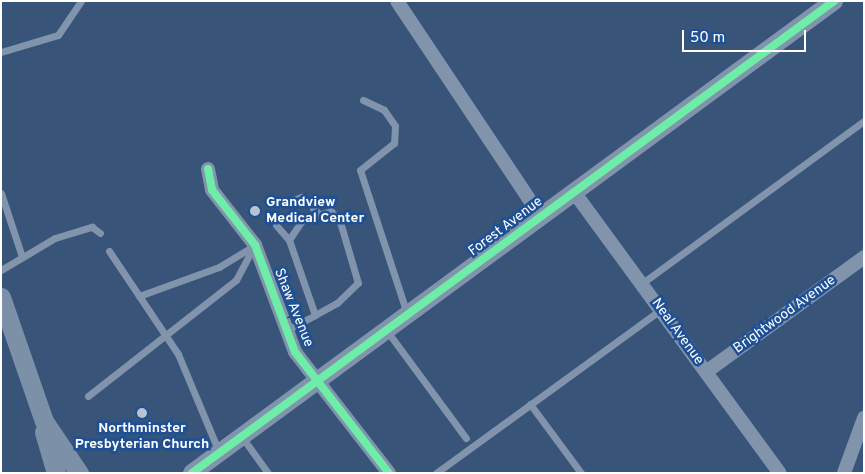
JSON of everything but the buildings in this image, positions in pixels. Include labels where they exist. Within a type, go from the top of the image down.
[{"type":"main road","points":[[1,297],[37,404],[56,473]]},
{"type":"main road","points":[[37,404],[50,432],[79,473]]},
{"type":"street","points":[[397,1],[541,218]]},
{"type":"street","name":"Forest Avenue","points":[[199,471],[241,436],[387,331],[834,1]]},
{"type":"street","name":"Shaw Avenue","points":[[208,168],[212,190],[255,245],[295,352],[321,379],[388,473]]},
{"type":"street","name":"Neal Avenue","points":[[574,192],[780,473]]},
{"type":"street","name":"Brightwood Avenue","points":[[706,372],[864,257]]},
{"type":"street","points":[[844,473],[864,418]]},
{"type":"lane","points":[[1,52],[58,35],[81,1]]},
{"type":"lane","points":[[363,100],[384,110],[395,126],[394,143],[360,170],[407,316]]},
{"type":"lane","points":[[641,284],[864,120]]},
{"type":"lane","points":[[1,193],[22,258]]},
{"type":"lane","points":[[296,199],[304,199],[317,212]]},
{"type":"lane","points":[[287,330],[352,293],[358,283],[340,222],[331,211],[317,212],[303,219],[289,240]]},
{"type":"lane","points":[[276,225],[289,240],[314,315]]},
{"type":"lane","points":[[1,270],[55,238],[92,227],[100,233]]},
{"type":"lane","points":[[139,296],[219,267],[255,245]]},
{"type":"lane","points":[[88,396],[236,280],[255,245]]},
{"type":"lane","points":[[109,251],[166,336],[219,453]]},
{"type":"lane","points":[[436,473],[660,310]]},
{"type":"lane","points":[[387,331],[466,438]]},
{"type":"lane","points":[[530,404],[581,473]]},
{"type":"lane","points":[[241,436],[268,473]]},
{"type":"cycle path","points":[[192,473],[834,1]]},
{"type":"cycle path","points":[[208,169],[212,190],[255,245],[295,352],[389,473]]},
{"type":"place","name":"Grandview Medical Center","points":[[255,211]]},
{"type":"place","name":"Northminster Presbyterian Church","points":[[142,413]]}]
